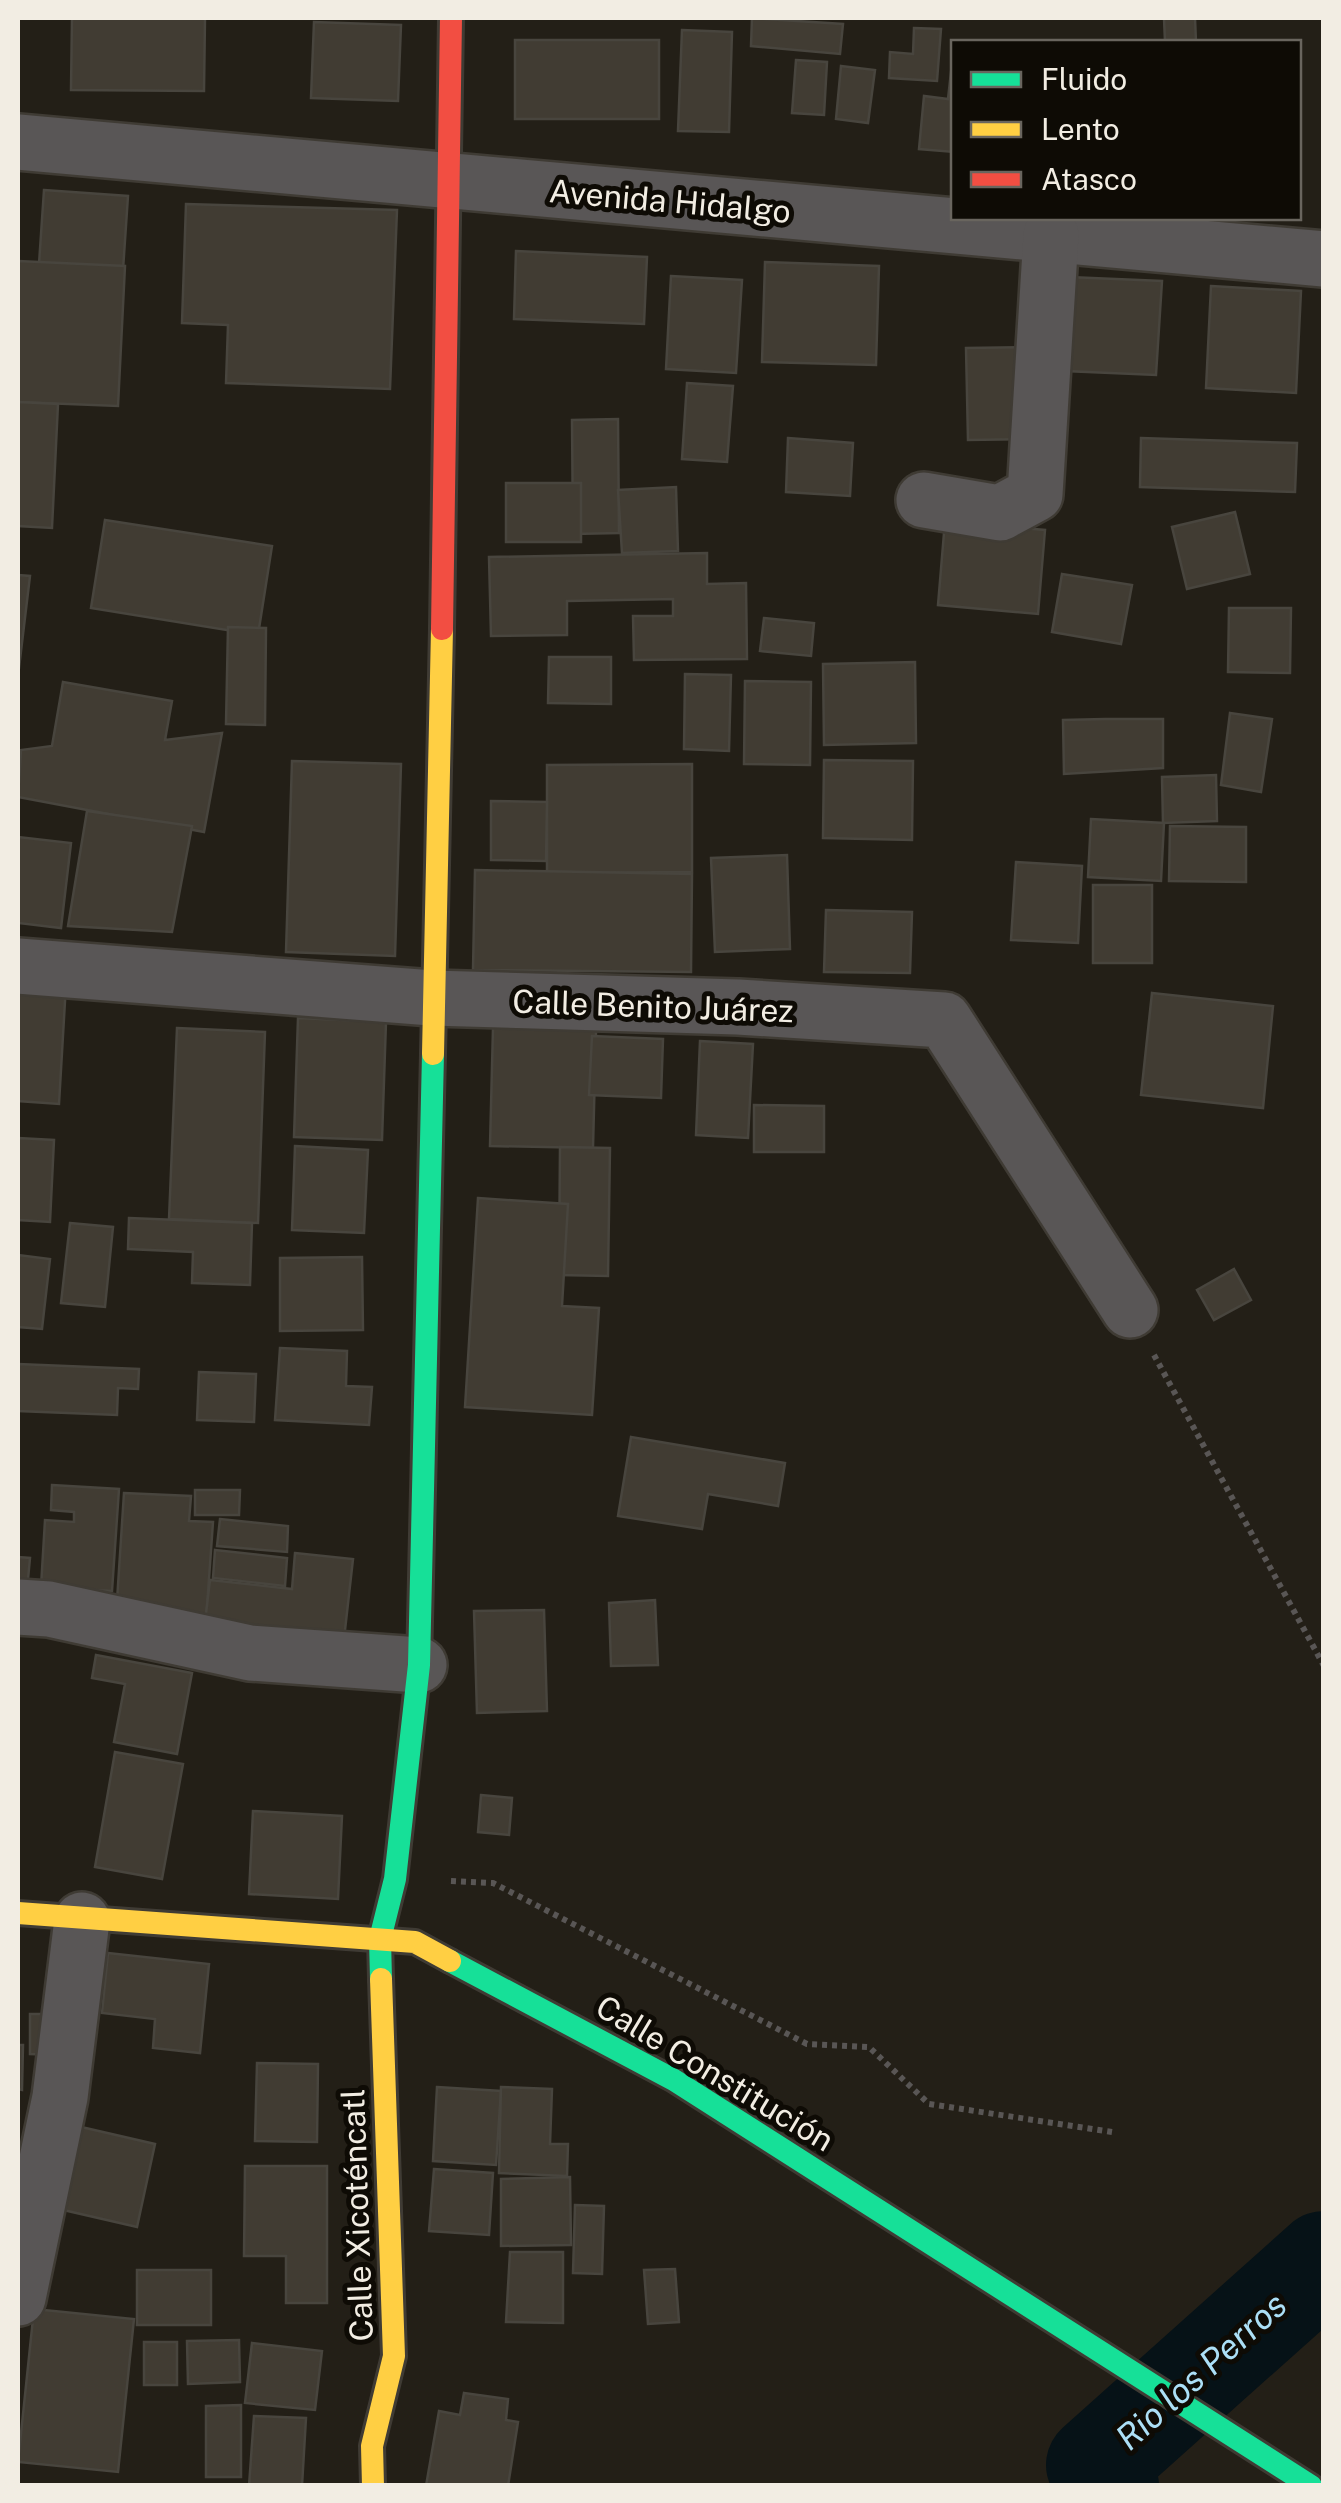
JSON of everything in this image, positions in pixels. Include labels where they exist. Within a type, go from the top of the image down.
[{"type":"street","name":"Calle Xicoténcatl","points":[[373,2486],[372,2446],[394,2356],[380,1939],[395,1879],[419,1665],[452,181],[450,18]]},
{"type":"street","name":"Avenida Hidalgo","points":[[18,142],[1324,259]]},
{"type":"street","points":[[924,500],[1000,513],[1035,494],[1051,235]]},
{"type":"street","name":"Calle Benito Juárez","points":[[18,966],[432,998],[738,1007],[944,1020],[1130,1310]]},
{"type":"street","points":[[18,1608],[49,1609],[250,1654],[419,1665]]},
{"type":"street","name":"Calle Constitución","points":[[18,1913],[415,1942],[674,2080],[1311,2486]]},
{"type":"street","points":[[18,2298],[60,2097],[82,1920]]},
{"type":"path","points":[[1130,1310],[1324,1666]]},
{"type":"path","points":[[395,1879],[492,1884],[807,2044],[869,2047],[929,2104],[1112,2132]]},
{"type":"building","points":[[72,18],[205,18],[204,91],[71,90]]},
{"type":"building","points":[[752,18],[843,24],[840,54],[751,46]]},
{"type":"building","points":[[1164,18],[1195,18],[1196,40],[1165,40]]},
{"type":"building","points":[[314,22],[401,25],[398,101],[311,98]]},
{"type":"building","points":[[914,28],[941,29],[937,81],[889,78],[890,52],[913,54]]},
{"type":"building","points":[[682,30],[732,32],[729,132],[678,131]]},
{"type":"building","points":[[515,40],[659,40],[659,119],[515,119]]},
{"type":"building","points":[[796,60],[827,62],[824,115],[792,113]]},
{"type":"building","points":[[841,66],[875,70],[868,123],[836,119]]},
{"type":"building","points":[[951,72],[951,152],[919,149],[924,96],[948,99]]},
{"type":"building","points":[[44,190],[128,196],[123,270],[39,264]]},
{"type":"building","points":[[186,204],[397,210],[390,389],[226,383],[228,325],[182,323]]},
{"type":"building","points":[[516,251],[647,257],[644,324],[514,319]]},
{"type":"building","points":[[18,261],[125,266],[118,406],[18,402]]},
{"type":"building","points":[[765,262],[879,266],[876,365],[762,362]]},
{"type":"building","points":[[671,276],[742,280],[736,373],[666,369]]},
{"type":"building","points":[[1069,277],[1162,281],[1156,375],[1065,371]]},
{"type":"building","points":[[1211,286],[1301,291],[1296,393],[1206,388]]},
{"type":"building","points":[[1027,347],[1028,439],[968,440],[966,348]]},
{"type":"building","points":[[687,383],[733,386],[727,462],[682,459]]},
{"type":"building","points":[[18,402],[58,404],[52,528],[18,526]]},
{"type":"building","points":[[618,419],[619,533],[573,534],[572,420]]},
{"type":"building","points":[[788,438],[853,443],[850,496],[786,492]]},
{"type":"building","points":[[1141,438],[1297,443],[1295,492],[1140,487]]},
{"type":"building","points":[[506,483],[581,483],[581,542],[506,542]]},
{"type":"building","points":[[676,487],[678,551],[622,553],[618,490]]},
{"type":"building","points":[[1235,512],[1250,574],[1187,589],[1172,527]]},
{"type":"building","points":[[105,520],[272,546],[258,635],[91,608]]},
{"type":"building","points":[[945,521],[1045,530],[1038,614],[938,605]]},
{"type":"building","points":[[707,553],[707,584],[746,583],[747,659],[634,660],[633,616],[673,616],[673,599],[567,601],[567,635],[491,636],[489,557]]},
{"type":"building","points":[[1062,574],[1132,585],[1121,644],[1052,632]]},
{"type":"building","points":[[18,575],[30,576],[19,668],[18,668]]},
{"type":"building","points":[[1229,608],[1291,608],[1290,673],[1228,672]]},
{"type":"building","points":[[764,618],[814,623],[811,656],[760,651]]},
{"type":"building","points":[[228,627],[266,628],[265,725],[226,724]]},
{"type":"building","points":[[549,657],[611,657],[611,704],[548,703]]},
{"type":"building","points":[[915,662],[916,743],[824,745],[823,664]]},
{"type":"building","points":[[685,674],[731,675],[729,751],[684,749]]},
{"type":"building","points":[[745,681],[811,682],[810,765],[744,764]]},
{"type":"building","points":[[63,682],[172,701],[165,740],[222,733],[204,832],[18,797],[21,750],[52,746]]},
{"type":"building","points":[[1230,713],[1272,719],[1261,792],[1221,785]]},
{"type":"building","points":[[1163,719],[1163,768],[1064,774],[1063,720]]},
{"type":"building","points":[[824,760],[913,761],[912,840],[823,838]]},
{"type":"building","points":[[292,761],[401,764],[395,956],[286,952]]},
{"type":"building","points":[[692,764],[692,872],[547,873],[547,765]]},
{"type":"building","points":[[1216,775],[1217,821],[1163,823],[1162,777]]},
{"type":"building","points":[[491,801],[547,802],[546,861],[491,860]]},
{"type":"building","points":[[87,811],[192,826],[172,932],[68,926]]},
{"type":"building","points":[[1091,819],[1164,823],[1161,881],[1088,877]]},
{"type":"building","points":[[1170,826],[1246,827],[1246,882],[1169,881]]},
{"type":"building","points":[[18,837],[71,843],[61,928],[18,923]]},
{"type":"building","points":[[787,855],[790,949],[715,952],[711,858]]},
{"type":"building","points":[[1016,862],[1082,866],[1078,943],[1011,940]]},
{"type":"building","points":[[475,870],[692,874],[691,972],[473,970]]},
{"type":"building","points":[[1093,885],[1152,885],[1152,963],[1093,963]]},
{"type":"building","points":[[826,910],[912,912],[910,973],[824,972]]},
{"type":"building","points":[[18,981],[66,984],[59,1104],[18,1101]]},
{"type":"building","points":[[1152,993],[1273,1006],[1263,1108],[1141,1095]]},
{"type":"building","points":[[298,1018],[386,1022],[382,1140],[294,1137]]},
{"type":"building","points":[[177,1028],[265,1032],[258,1223],[169,1219]]},
{"type":"building","points":[[493,1028],[596,1031],[593,1148],[490,1146]]},
{"type":"building","points":[[592,1036],[663,1039],[661,1098],[589,1095]]},
{"type":"building","points":[[700,1041],[753,1044],[748,1138],[696,1135]]},
{"type":"building","points":[[754,1105],[824,1106],[824,1152],[754,1152]]},
{"type":"building","points":[[18,1138],[54,1140],[50,1222],[18,1220]]},
{"type":"building","points":[[295,1146],[368,1150],[364,1233],[292,1230]]},
{"type":"building","points":[[560,1147],[610,1148],[608,1276],[559,1275]]},
{"type":"building","points":[[478,1198],[568,1204],[562,1306],[599,1308],[592,1415],[465,1407]]},
{"type":"building","points":[[129,1218],[252,1223],[250,1285],[192,1283],[193,1252],[128,1249]]},
{"type":"building","points":[[70,1223],[113,1227],[105,1307],[61,1303]]},
{"type":"building","points":[[18,1255],[50,1259],[42,1329],[18,1327]]},
{"type":"building","points":[[362,1257],[363,1330],[280,1331],[280,1258]]},
{"type":"building","points":[[1234,1269],[1251,1300],[1214,1320],[1197,1290]]},
{"type":"building","points":[[280,1348],[347,1351],[346,1386],[372,1387],[369,1425],[275,1420]]},
{"type":"building","points":[[18,1364],[139,1369],[138,1389],[118,1388],[117,1415],[18,1411]]},
{"type":"building","points":[[199,1372],[256,1374],[254,1422],[197,1420]]},
{"type":"building","points":[[631,1437],[785,1463],[778,1506],[708,1494],[702,1529],[618,1516]]},
{"type":"building","points":[[52,1485],[119,1489],[112,1591],[41,1587],[45,1520],[74,1522],[74,1512],[51,1510]]},
{"type":"building","points":[[195,1490],[240,1490],[239,1515],[195,1515]]},
{"type":"building","points":[[124,1493],[191,1496],[189,1521],[213,1522],[206,1621],[116,1616]]},
{"type":"building","points":[[220,1519],[288,1526],[287,1552],[217,1546]]},
{"type":"building","points":[[215,1550],[287,1558],[285,1586],[213,1578]]},
{"type":"building","points":[[295,1553],[353,1559],[344,1639],[205,1622],[210,1580],[292,1589]]},
{"type":"building","points":[[18,1557],[30,1558],[27,1590],[18,1590]]},
{"type":"building","points":[[655,1600],[658,1665],[611,1666],[609,1603]]},
{"type":"building","points":[[544,1610],[547,1711],[477,1713],[474,1611]]},
{"type":"building","points":[[96,1655],[192,1673],[177,1754],[114,1742],[125,1684],[92,1678]]},
{"type":"building","points":[[115,1752],[183,1764],[162,1879],[95,1867]]},
{"type":"building","points":[[481,1795],[512,1798],[509,1835],[478,1832]]},
{"type":"building","points":[[253,1811],[342,1816],[338,1899],[249,1894]]},
{"type":"building","points":[[108,1953],[209,1964],[200,2053],[153,2048],[155,2019],[102,2013]]},
{"type":"building","points":[[30,2014],[54,2014],[53,2055],[30,2054]]},
{"type":"building","points":[[18,2045],[23,2045],[22,2090],[18,2089]]},
{"type":"building","points":[[257,2063],[318,2064],[317,2142],[255,2141]]},
{"type":"building","points":[[437,2087],[501,2091],[496,2165],[433,2161]]},
{"type":"building","points":[[501,2087],[552,2089],[550,2144],[568,2144],[567,2176],[499,2173]]},
{"type":"building","points":[[77,2126],[155,2144],[137,2227],[59,2209]]},
{"type":"building","points":[[245,2166],[327,2166],[327,2303],[286,2303],[286,2256],[244,2256]]},
{"type":"building","points":[[434,2169],[493,2173],[489,2235],[429,2231]]},
{"type":"building","points":[[570,2177],[571,2245],[501,2246],[501,2179]]},
{"type":"building","points":[[575,2205],[604,2206],[602,2274],[573,2273]]},
{"type":"building","points":[[510,2252],[563,2252],[563,2323],[506,2322]]},
{"type":"building","points":[[675,2269],[679,2322],[648,2324],[644,2270]]},
{"type":"building","points":[[137,2270],[211,2270],[211,2325],[137,2325]]},
{"type":"building","points":[[34,2309],[134,2319],[118,2472],[18,2462]]},
{"type":"building","points":[[239,2340],[240,2382],[188,2384],[187,2341]]},
{"type":"building","points":[[144,2342],[177,2342],[177,2385],[144,2385]]},
{"type":"building","points":[[252,2343],[322,2351],[315,2410],[245,2403]]},
{"type":"building","points":[[464,2393],[508,2399],[506,2420],[518,2422],[508,2486],[426,2486],[439,2411],[460,2415]]},
{"type":"building","points":[[241,2405],[241,2477],[206,2477],[206,2406]]},
{"type":"building","points":[[254,2416],[306,2418],[302,2486],[249,2486]]},
{"type":"waterway","name":"Rio los Perros","points":[[1109,2486],[1096,2465],[1324,2261]]},
{"type":"traffic: fast","points":[[381,1979],[380,1939],[395,1879],[419,1665],[433,1054]]},
{"type":"traffic: fast","points":[[450,1961],[674,2080],[1311,2486]]},
{"type":"traffic: slow","points":[[433,1054],[442,629]]},
{"type":"traffic: slow","points":[[18,1913],[415,1942],[450,1961]]},
{"type":"traffic: slow","points":[[373,2486],[372,2446],[394,2356],[381,1979]]},
{"type":"traffic: jam","points":[[442,629],[451,18]]}]
